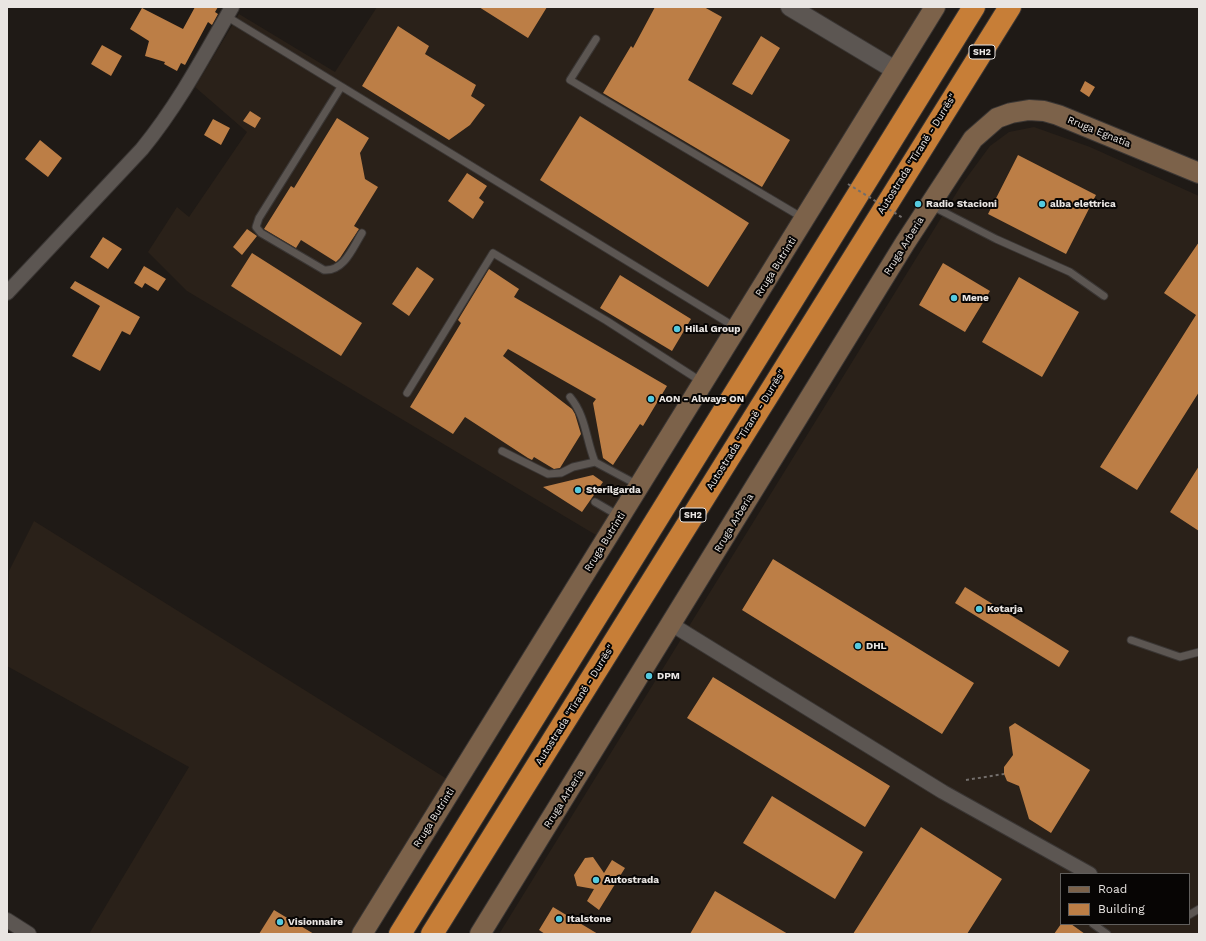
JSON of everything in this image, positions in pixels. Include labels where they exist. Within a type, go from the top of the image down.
[{"type":"highway","name":"SH2","points":[[400,934],[974,7]]},
{"type":"highway","name":"Autostrada \"Tiranë - Durrës\"","points":[[432,934],[1010,7]]},
{"type":"main road","name":"Rruga Butrinti","points":[[362,934],[805,220],[839,154],[935,7]]},
{"type":"main road","name":"Rruga Egnatia","points":[[996,118],[1011,113],[1029,110],[1044,111],[1058,115],[1199,173]]},
{"type":"main road","name":"Rruga Arberia","points":[[480,934],[930,205],[973,139],[996,118]]},
{"type":"street","points":[[790,7],[895,70]]},
{"type":"street","points":[[7,293],[142,149],[161,126],[179,100],[229,12]]},
{"type":"street","points":[[671,624],[943,792],[1088,873]]},
{"type":"street","points":[[7,920],[29,934]]},
{"type":"lane","points":[[229,12],[341,87],[737,329]]},
{"type":"lane","points":[[596,39],[570,80],[805,220]]},
{"type":"lane","points":[[341,87],[260,218],[256,227],[261,233],[327,271],[343,264],[362,233]]},
{"type":"lane","points":[[930,205],[996,239],[1070,272],[1104,296]]},
{"type":"lane","points":[[407,393],[493,254],[607,321],[704,384]]},
{"type":"lane","points":[[570,397],[578,406],[587,434],[588,446],[595,462],[640,486]]},
{"type":"lane","points":[[502,451],[548,474],[561,473],[574,466],[595,462]]},
{"type":"lane","points":[[595,502],[621,517]]},
{"type":"lane","points":[[1131,640],[1180,657],[1199,652]]},
{"type":"lane","points":[[1190,914],[1199,908]]},
{"type":"lane","points":[[1094,925],[1107,934]]},
{"type":"path","points":[[848,184],[903,218]]},
{"type":"path","points":[[966,780],[1004,774]]},
{"type":"shaded area","points":[[377,7],[935,7],[606,541],[187,291],[148,252],[177,207],[189,217],[247,132],[195,87],[239,14],[335,72]]},
{"type":"shaded area","points":[[1034,127],[1090,147],[1199,196],[1199,934],[499,934],[962,184],[990,146],[1009,132]]},
{"type":"shaded area","points":[[34,521],[455,784],[362,934],[89,934],[189,767],[7,666],[9,571]]},
{"type":"building","points":[[195,7],[218,7],[215,12],[218,14],[212,25],[208,22],[185,65],[181,63],[177,71],[164,64],[165,62],[145,56],[149,41],[130,29],[142,8],[183,29]]},
{"type":"building","points":[[479,7],[547,7],[528,38]]},
{"type":"building","points":[[655,7],[704,7],[722,17],[688,80],[790,140],[762,187],[603,93],[631,46],[633,48]]},
{"type":"building","points":[[398,26],[429,46],[425,54],[476,85],[471,96],[485,105],[470,125],[449,140],[362,86]]},
{"type":"building","points":[[761,36],[780,48],[752,95],[732,84]]},
{"type":"building","points":[[102,45],[122,56],[111,76],[91,64]]},
{"type":"building","points":[[1085,81],[1095,87],[1089,97],[1080,91]]},
{"type":"building","points":[[250,111],[261,118],[255,128],[243,121]]},
{"type":"building","points":[[580,116],[749,223],[708,287],[540,180]]},
{"type":"building","points":[[337,118],[369,138],[360,153],[365,179],[378,187],[354,226],[359,229],[336,262],[301,240],[296,248],[264,229],[291,186],[294,188]]},
{"type":"building","points":[[213,119],[230,128],[221,145],[204,135]]},
{"type":"building","points":[[40,140],[62,158],[48,177],[25,159]]},
{"type":"building","name":"alba elettrica","points":[[1018,155],[1096,195],[1066,254],[988,214]]},
{"type":"building","points":[[467,173],[487,186],[479,198],[484,202],[473,219],[448,201]]},
{"type":"building","points":[[247,229],[257,236],[242,255],[233,247]]},
{"type":"building","points":[[103,237],[122,249],[108,269],[90,257]]},
{"type":"building","points":[[1199,242],[1199,392],[1137,490],[1100,467],[1196,315],[1164,293]]},
{"type":"building","points":[[252,253],[362,323],[341,356],[231,286]]},
{"type":"building","name":"Mene","points":[[943,263],[990,291],[965,332],[919,305]]},
{"type":"building","points":[[144,266],[166,279],[158,291],[145,283],[142,288],[134,283]]},
{"type":"building","points":[[417,267],[434,279],[409,316],[392,304]]},
{"type":"building","points":[[489,269],[519,289],[514,297],[667,386],[643,426],[640,424],[613,465],[603,458],[593,403],[596,399],[508,349],[503,356],[572,409],[575,414],[581,434],[560,468],[554,469],[534,457],[532,460],[528,458],[465,417],[453,434],[410,407],[461,323],[458,320]]},
{"type":"building","points":[[620,275],[691,319],[672,351],[600,308]]},
{"type":"building","points":[[1019,277],[1079,312],[1042,377],[982,342]]},
{"type":"building","points":[[75,281],[140,317],[130,335],[122,331],[100,371],[72,356],[100,306],[70,288]]},
{"type":"building","points":[[1199,466],[1199,531],[1170,512]]},
{"type":"building","points":[[593,475],[603,482],[582,512],[543,487]]},
{"type":"building","name":"DHL","points":[[773,559],[974,683],[942,734],[742,610]]},
{"type":"building","points":[[965,587],[1069,651],[1059,667],[955,603]]},
{"type":"building","points":[[713,677],[890,786],[865,827],[687,718]]},
{"type":"building","points":[[1015,723],[1090,770],[1051,833],[1029,819],[1019,786],[1007,781],[1004,774],[1004,767],[1013,755],[1009,727]]},
{"type":"building","points":[[772,796],[863,852],[835,899],[743,843]]},
{"type":"building","points":[[921,827],[1002,879],[967,934],[853,934]]},
{"type":"building","name":"Autostrada","points":[[593,857],[604,873],[612,860],[625,868],[599,910],[587,901],[594,889],[577,886],[574,875],[585,858]]},
{"type":"building","points":[[715,891],[788,934],[690,934]]},
{"type":"building","name":"Italstone","points":[[553,907],[598,934],[545,934],[539,930]]},
{"type":"building","name":"Visionnaire","points":[[274,910],[314,934],[259,934]]},
{"type":"building","points":[[1060,925],[1072,925],[1085,934],[1054,934]]},
{"type":"place","name":"Radio Stacioni","points":[[918,204]]},
{"type":"place","name":"alba elettrica","points":[[1042,204]]},
{"type":"place","name":"Mene","points":[[954,298]]},
{"type":"place","name":"Hilal Group","points":[[677,329]]},
{"type":"place","name":"AON - Always ON","points":[[651,399]]},
{"type":"place","name":"Sterilgarda","points":[[578,490]]},
{"type":"place","name":"Kotarja","points":[[979,609]]},
{"type":"place","name":"DHL","points":[[858,646]]},
{"type":"place","name":"DPM","points":[[649,676]]},
{"type":"place","name":"Autostrada","points":[[596,880]]},
{"type":"place","name":"Italstone","points":[[559,919]]},
{"type":"place","name":"Visionnaire","points":[[280,922]]}]
